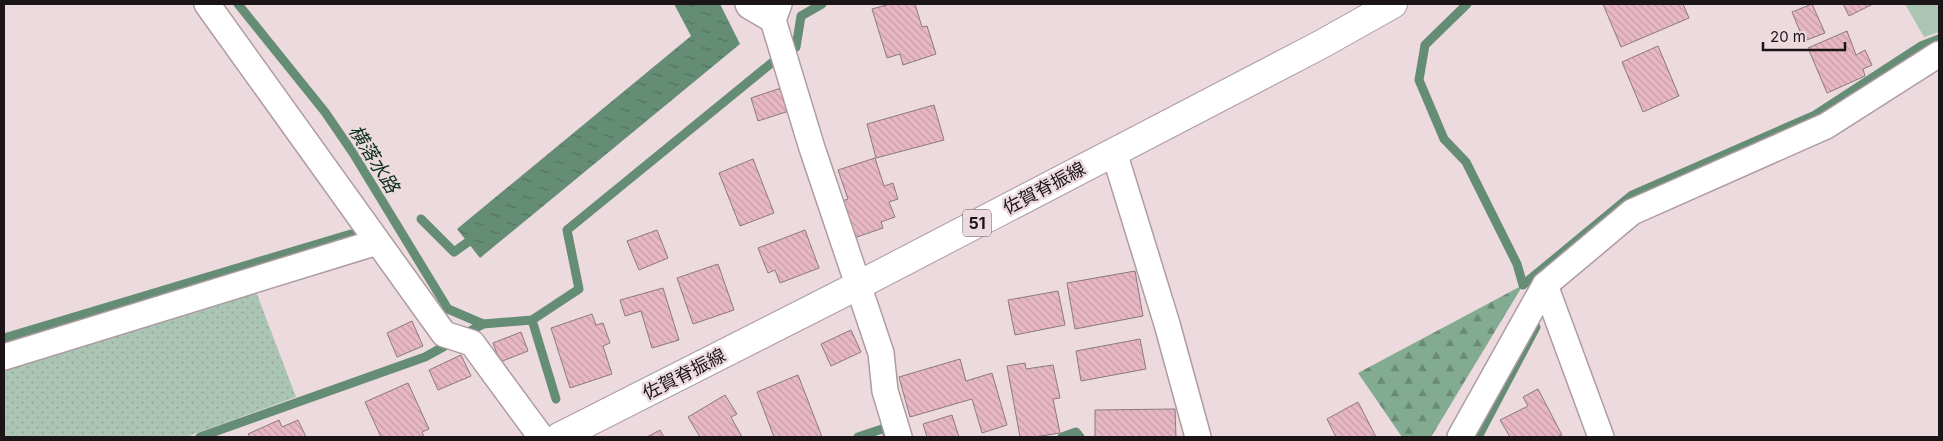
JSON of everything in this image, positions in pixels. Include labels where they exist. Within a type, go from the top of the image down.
[{"type":"main road","name":"佐賀脊振線","points":[[568,436],[1320,45],[1391,4]]},
{"type":"street","points":[[207,4],[444,334],[472,343],[541,437]]},
{"type":"street","points":[[748,4],[776,12],[857,286],[881,353],[885,392],[899,437]]},
{"type":"street","points":[[1460,437],[1545,285],[1632,212],[1826,126],[1939,54]]},
{"type":"street","points":[[1114,152],[1167,324],[1198,437]]},
{"type":"street","points":[[4,357],[377,242]]},
{"type":"street","points":[[1545,285],[1601,437]]},
{"type":"shaded area","points":[[1905,4],[1939,4],[1939,32],[1924,37]]},
{"type":"shaded area","points":[[255,289],[296,397],[186,437],[4,437],[4,370]]},
{"type":"green space","points":[[1523,285],[1431,437],[1402,437],[1358,373]]},
{"type":"water","points":[[674,4],[720,4],[740,44],[480,258],[457,229],[691,36]]},
{"type":"building","points":[[890,4],[915,4],[922,27],[927,26],[936,54],[903,65],[900,54],[887,58],[872,9]]},
{"type":"building","points":[[1603,4],[1683,4],[1689,18],[1621,47]]},
{"type":"building","points":[[1812,4],[1825,33],[1804,41],[1792,12]]},
{"type":"building","points":[[1843,4],[1873,4],[1849,16]]},
{"type":"building","points":[[1847,31],[1856,55],[1865,50],[1872,65],[1863,69],[1865,76],[1827,93],[1808,48]]},
{"type":"building","points":[[1658,46],[1679,96],[1643,112],[1622,62]]},
{"type":"building","points":[[784,87],[792,110],[758,121],[751,98]]},
{"type":"building","points":[[934,105],[944,140],[876,158],[867,124]]},
{"type":"building","points":[[875,158],[884,186],[893,183],[898,199],[889,202],[895,217],[881,222],[883,228],[854,238],[842,201],[848,199],[838,170]]},
{"type":"building","points":[[753,159],[774,213],[740,226],[719,173]]},
{"type":"building","points":[[657,230],[668,258],[639,270],[627,241]]},
{"type":"building","points":[[805,230],[819,268],[780,283],[775,270],[768,273],[758,248]]},
{"type":"building","points":[[718,264],[734,310],[693,324],[677,278]]},
{"type":"building","points":[[1135,271],[1143,316],[1075,329],[1067,283]]},
{"type":"building","points":[[663,288],[679,340],[652,348],[641,311],[625,316],[620,300]]},
{"type":"building","points":[[1058,291],[1065,325],[1015,335],[1008,300]]},
{"type":"building","points":[[592,314],[596,325],[603,323],[610,343],[603,346],[612,374],[570,388],[551,328]]},
{"type":"building","points":[[412,321],[423,346],[397,357],[387,333]]},
{"type":"building","points":[[851,330],[861,352],[831,366],[821,344]]},
{"type":"building","points":[[521,332],[528,351],[500,362],[493,343]]},
{"type":"building","points":[[1140,339],[1146,369],[1081,381],[1076,351]]},
{"type":"building","points":[[461,355],[471,376],[438,390],[429,370]]},
{"type":"building","points":[[960,359],[966,381],[992,373],[1007,425],[982,433],[972,399],[910,417],[899,377]]},
{"type":"building","points":[[1025,363],[1026,369],[1053,365],[1060,398],[1053,399],[1060,433],[1020,437],[1007,366]]},
{"type":"building","points":[[798,375],[822,437],[774,437],[757,392]]},
{"type":"building","points":[[408,383],[429,429],[422,432],[424,437],[381,437],[365,402]]},
{"type":"building","points":[[1538,389],[1562,435],[1557,437],[1510,437],[1500,420],[1528,406],[1523,397]]},
{"type":"building","points":[[725,395],[737,414],[731,417],[742,437],[700,437],[688,417]]},
{"type":"building","points":[[1358,402],[1376,437],[1336,437],[1327,419]]},
{"type":"building","points":[[1175,409],[1176,437],[1095,437],[1095,410]]},
{"type":"building","points":[[952,415],[959,437],[927,437],[923,424]]},
{"type":"building","points":[[279,420],[282,427],[298,420],[306,437],[250,437],[248,434]]},
{"type":"building","points":[[660,430],[664,437],[647,437]]},
{"type":"waterway","name":"横落水路","points":[[238,4],[325,112],[353,153],[448,309],[483,324]]},
{"type":"waterway","points":[[796,47],[801,16],[822,4]]},
{"type":"waterway","points":[[1467,4],[1425,45],[1419,80],[1444,139],[1466,162],[1517,264],[1523,285],[1632,195],[1815,115],[1921,46],[1939,39]]},
{"type":"waterway","points":[[463,335],[483,324],[532,320],[579,289],[567,230],[774,61]]},
{"type":"waterway","points":[[421,219],[454,252],[468,242]]},
{"type":"waterway","points":[[4,338],[351,234]]},
{"type":"waterway","points":[[532,320],[556,399]]},
{"type":"waterway","points":[[1478,437],[1536,327]]},
{"type":"waterway","points":[[200,437],[425,357],[452,342]]},
{"type":"waterway","points":[[858,437],[885,428],[888,436]]},
{"type":"waterway","points":[[1062,437],[1076,432],[1080,437]]}]
